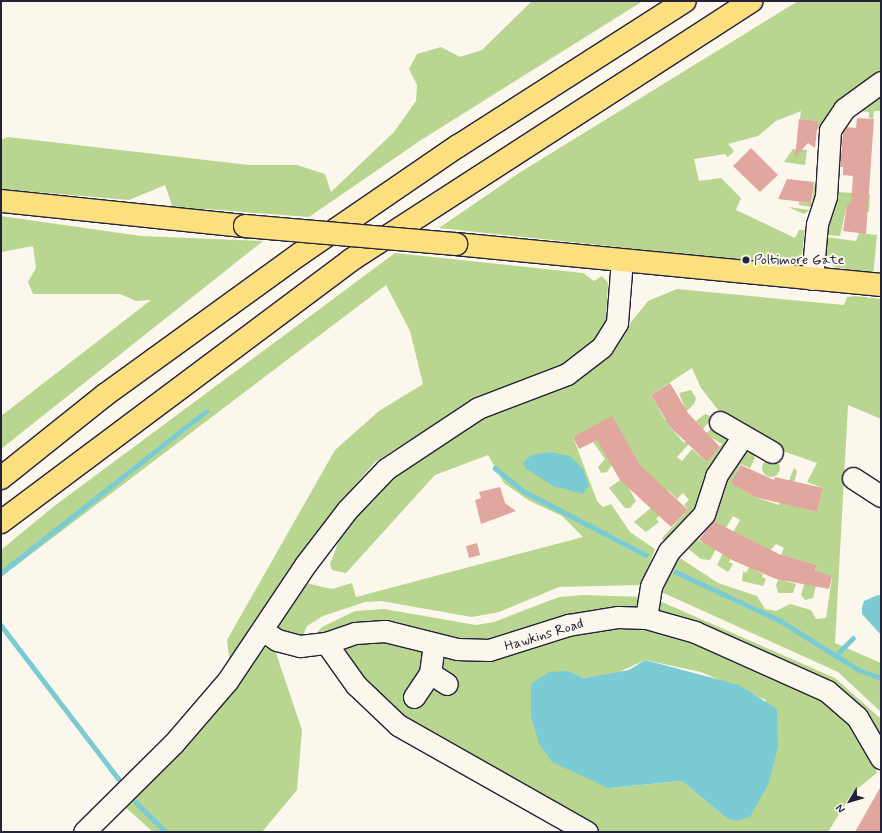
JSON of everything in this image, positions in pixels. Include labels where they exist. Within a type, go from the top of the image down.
[{"type":"main road","points":[[1,478],[105,395],[300,254],[458,146],[685,1]]},
{"type":"main road","points":[[1,522],[351,260],[476,176],[750,1]]},
{"type":"main road","points":[[1,201],[245,226],[456,244],[881,285]]},
{"type":"street","points":[[812,279],[817,224],[826,196],[830,130],[844,109],[881,82]]},
{"type":"street","points":[[84,832],[173,744],[228,680],[305,565],[347,510],[386,469],[478,408],[567,374],[598,351],[617,323],[622,260]]},
{"type":"street","points":[[720,422],[772,452]]},
{"type":"street","points":[[646,618],[651,586],[669,550],[704,514],[716,476],[743,436]]},
{"type":"street","points":[[853,478],[872,495]]},
{"type":"street","name":"Hawkins Road","points":[[262,630],[288,644],[326,643],[355,633],[385,631],[457,649],[489,650],[568,625],[618,617],[646,618],[688,629],[827,691],[857,717],[881,758]]},
{"type":"street","points":[[326,643],[356,685],[398,725],[587,832]]},
{"type":"street","points":[[414,697],[438,679],[434,644]]},
{"type":"green space","points":[[532,1],[643,1],[421,140],[309,217],[206,209],[174,211],[165,185],[129,200],[1,189],[1,140],[8,137],[249,165],[297,165],[325,174],[331,192],[394,132],[416,101],[417,85],[409,69],[417,54],[441,47],[460,57],[482,50]]},
{"type":"green space","points":[[798,1],[881,1],[881,74],[822,132],[817,129],[817,121],[800,119],[801,111],[776,121],[758,136],[728,144],[734,151],[728,157],[725,154],[694,159],[699,181],[721,178],[741,198],[736,210],[795,238],[799,230],[805,230],[802,254],[794,262],[786,265],[439,228],[519,173]]},
{"type":"green space","points":[[881,93],[880,111],[874,111],[873,119],[869,118],[869,112],[857,111]]},
{"type":"green space","points":[[793,149],[807,150],[805,165],[784,162]]},
{"type":"green space","points":[[814,182],[816,194],[811,207],[799,205],[799,202],[812,203]]},
{"type":"green space","points":[[837,192],[870,194],[869,212],[847,205],[840,236],[827,235]]},
{"type":"green space","points":[[788,207],[810,210],[804,214]]},
{"type":"green space","points":[[1,216],[141,236],[263,241],[1,449],[1,416],[151,300],[136,301],[120,294],[33,294],[28,282],[36,268],[33,246],[1,252]]},
{"type":"green space","points":[[859,233],[877,235],[873,278],[846,275],[847,269],[834,267],[826,258],[826,237],[856,241]]},
{"type":"green space","points":[[395,253],[583,273],[594,281],[602,276],[608,283],[606,320],[597,340],[582,355],[548,372],[477,397],[375,462],[343,499],[230,666],[227,640],[335,450],[379,411],[423,384],[410,331],[386,285],[1,577],[1,550],[53,507]]},
{"type":"green space","points":[[677,289],[844,305],[847,297],[855,296],[881,299],[881,419],[848,405],[835,643],[881,663],[881,712],[838,672],[657,590],[677,556],[718,583],[757,596],[765,609],[776,611],[790,604],[811,610],[816,619],[826,618],[832,577],[825,574],[816,586],[813,598],[805,600],[801,595],[805,582],[812,584],[817,565],[791,558],[785,581],[796,584],[793,593],[778,593],[776,585],[787,558],[781,555],[784,548],[776,544],[753,569],[763,574],[762,577],[766,579],[763,586],[742,581],[743,571],[746,573],[750,566],[733,532],[740,520],[733,516],[726,528],[710,520],[698,541],[718,546],[710,560],[701,559],[687,548],[720,486],[742,454],[753,451],[755,458],[750,468],[741,464],[732,483],[755,497],[779,505],[794,468],[797,471],[789,505],[817,512],[823,488],[807,482],[817,463],[774,448],[725,419],[701,388],[692,368],[651,395],[665,420],[685,408],[679,393],[691,390],[696,398],[694,404],[670,427],[684,443],[701,427],[696,421],[705,414],[710,416],[710,421],[677,457],[682,461],[692,449],[707,462],[722,444],[705,434],[715,426],[729,439],[704,501],[666,545],[662,538],[688,510],[684,505],[689,500],[683,493],[677,499],[668,490],[656,503],[627,485],[636,501],[630,508],[625,508],[609,488],[620,480],[612,465],[607,472],[601,473],[598,467],[605,459],[585,431],[573,437],[597,501],[603,507],[611,504],[630,532],[655,549],[642,585],[559,587],[499,612],[472,617],[381,601],[365,602],[323,616],[307,626],[302,638],[279,631],[277,620],[299,586],[306,583],[332,589],[352,583],[356,597],[583,537],[562,516],[528,500],[504,483],[488,455],[435,475],[346,573],[332,570],[330,564],[340,538],[367,500],[444,439],[479,419],[572,383],[596,366],[648,301]]},
{"type":"green space","points":[[771,459],[777,462],[780,468],[777,474],[771,477],[765,474],[762,468],[765,462]]},
{"type":"green space","points":[[652,507],[660,515],[656,519],[659,522],[646,532],[634,522]]},
{"type":"green space","points":[[723,553],[731,558],[729,562],[733,564],[728,572],[717,565]]},
{"type":"green space","points":[[583,595],[643,597],[639,608],[505,642],[315,635],[322,627],[355,611],[384,609],[476,625],[494,622],[559,597]]},
{"type":"green space","points":[[655,599],[835,678],[881,719],[881,744],[870,724],[656,611]]},
{"type":"green space","points":[[591,626],[673,628],[839,707],[873,759],[877,773],[852,793],[828,832],[598,832],[401,722],[337,647],[369,635],[442,653]],"holes":[[[645,660],[701,672],[766,700],[725,817],[682,781],[608,788],[531,717],[531,684],[568,671],[584,678],[619,672]]]},
{"type":"green space","points":[[265,648],[275,650],[302,730],[297,790],[262,832],[153,832],[124,806],[181,747]]},
{"type":"water","points":[[550,452],[570,456],[583,469],[589,485],[583,494],[553,486],[525,468],[523,463],[531,455]]},
{"type":"water","points":[[878,595],[881,596],[881,635],[862,614],[864,601]]},
{"type":"water","points":[[645,660],[739,685],[777,709],[778,747],[768,785],[750,817],[736,821],[725,817],[682,781],[608,788],[552,762],[539,744],[531,717],[531,684],[549,672],[568,671],[584,678],[629,670]]},
{"type":"building","points":[[857,118],[874,119],[866,234],[843,231],[847,204],[851,205],[853,176],[843,175],[843,167],[840,167],[843,133],[846,127],[856,128]]},
{"type":"building","points":[[799,119],[818,121],[815,148],[808,143],[795,157]]},
{"type":"building","points":[[751,148],[778,175],[760,192],[733,166]]},
{"type":"building","points":[[787,179],[814,182],[811,203],[778,199]]},
{"type":"building","points":[[670,383],[688,413],[720,447],[707,462],[670,427],[651,395]]},
{"type":"building","points":[[612,416],[640,465],[688,510],[671,527],[620,480],[597,440],[579,449],[573,437]]},
{"type":"building","points":[[741,465],[774,480],[775,477],[823,488],[817,512],[755,497],[731,483]]},
{"type":"building","points":[[500,487],[505,503],[516,511],[481,524],[475,500],[481,498],[479,492]]},
{"type":"building","points":[[713,521],[781,555],[817,565],[815,571],[832,576],[829,589],[776,579],[734,561],[699,540]]},
{"type":"building","points":[[477,543],[480,555],[469,558],[466,546]]},
{"type":"building","points":[[881,786],[881,832],[855,832]]},
{"type":"waterway","points":[[1,573],[206,411]]},
{"type":"waterway","points":[[495,468],[525,492],[646,555]]},
{"type":"waterway","points":[[676,572],[779,620],[859,670],[881,678]]},
{"type":"waterway","points":[[1,625],[118,778]]},
{"type":"waterway","points":[[835,656],[853,638]]},
{"type":"waterway","points":[[136,802],[166,832]]},
{"type":"place","name":"Poltimore Gate","points":[[746,260]]}]
